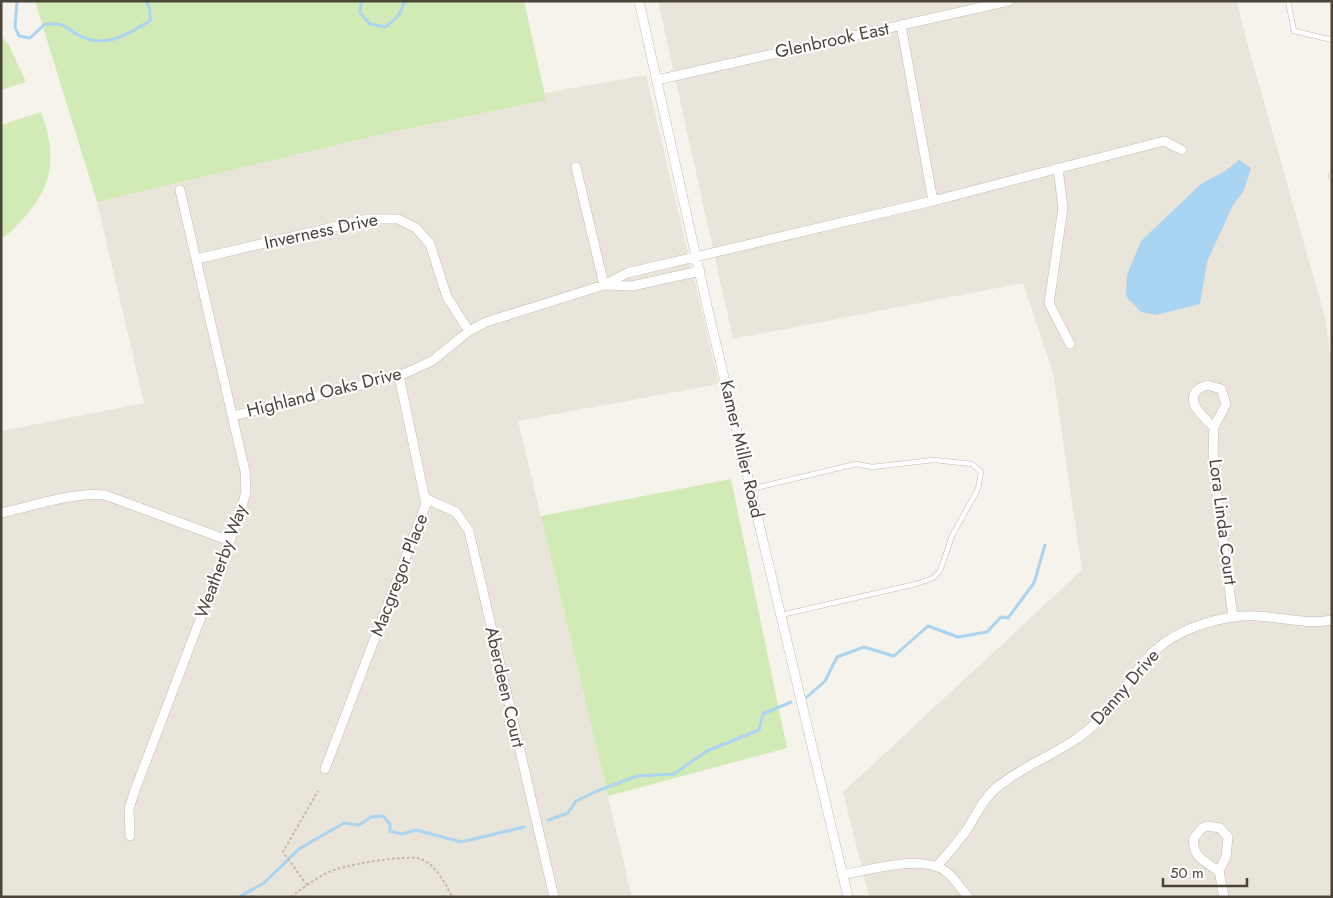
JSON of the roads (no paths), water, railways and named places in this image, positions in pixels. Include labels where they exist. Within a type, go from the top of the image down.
[{"type":"street","name":"Kamer Miller Road","points":[[639,1],[696,256],[848,897]]},
{"type":"street","name":"Glenbrook East","points":[[657,80],[1008,1]]},
{"type":"street","points":[[901,25],[933,201]]},
{"type":"street","name":"Highland Oaks Drive","points":[[233,416],[399,376],[432,361],[469,331],[486,322],[604,285],[627,273],[933,201],[1164,141],[1182,150]]},
{"type":"street","points":[[576,168],[604,285]]},
{"type":"street","points":[[1058,168],[1063,208],[1049,303],[1070,344]]},
{"type":"street","name":"Weatherby Way","points":[[130,836],[129,809],[135,790],[230,541],[246,492],[246,471],[180,190]]},
{"type":"street","name":"Inverness Drive","points":[[197,258],[368,220],[398,219],[416,228],[430,244],[447,297],[469,331]]},
{"type":"street","name":"Highland Oaks Drive","points":[[604,285],[632,286],[700,271]]},
{"type":"street","name":"Macgregor Place","points":[[325,769],[420,523],[426,499],[399,376]]},
{"type":"street","points":[[1207,385],[1221,390],[1226,404],[1214,427],[1200,414],[1193,399],[1198,390],[1207,385]]},
{"type":"street","name":"Lora Linda Court","points":[[1214,427],[1217,496],[1233,617]]},
{"type":"street","points":[[1,513],[79,495],[105,495],[230,541]]},
{"type":"street","name":"Aberdeen Court","points":[[426,499],[456,512],[469,530],[554,897]]},
{"type":"street","name":"Danny Drive","points":[[937,866],[966,829],[978,809],[995,789],[1074,740],[1097,722],[1139,665],[1161,645],[1194,627],[1233,617],[1255,616],[1309,622],[1332,620]]},
{"type":"street","points":[[1219,871],[1195,852],[1194,838],[1202,828],[1207,826],[1220,828],[1228,837],[1229,843],[1226,857],[1219,871],[1224,897]]},
{"type":"street","points":[[842,875],[903,864],[937,866],[946,871],[968,897]]},
{"type":"lane","points":[[1288,1],[1294,31],[1332,40]]},
{"type":"lane","points":[[751,489],[780,483],[845,464],[872,466],[934,460],[972,464],[980,472],[978,489],[952,536],[940,570],[933,578],[916,584],[780,615]]},
{"type":"water","points":[[1239,160],[1251,168],[1244,190],[1232,207],[1207,262],[1200,304],[1156,315],[1141,312],[1126,296],[1127,275],[1141,241],[1201,184],[1225,171]]},
{"type":"waterway","points":[[17,1],[15,27],[19,36],[30,38],[45,24],[58,24],[65,26],[80,36],[99,41],[125,35],[150,21],[150,10],[146,1]]},
{"type":"waterway","points":[[361,1],[360,13],[370,24],[386,27],[399,15],[405,1]]},
{"type":"waterway","points":[[807,697],[825,681],[837,657],[864,647],[894,656],[928,626],[958,637],[987,632],[1001,617],[1008,618],[1034,583],[1045,545]]},
{"type":"waterway","points":[[548,820],[568,813],[576,801],[637,776],[674,774],[707,751],[759,730],[763,714],[791,702]]},
{"type":"waterway","points":[[239,897],[264,883],[299,849],[344,823],[359,825],[371,817],[383,816],[390,824],[390,831],[402,834],[416,830],[461,842],[524,827]]}]
